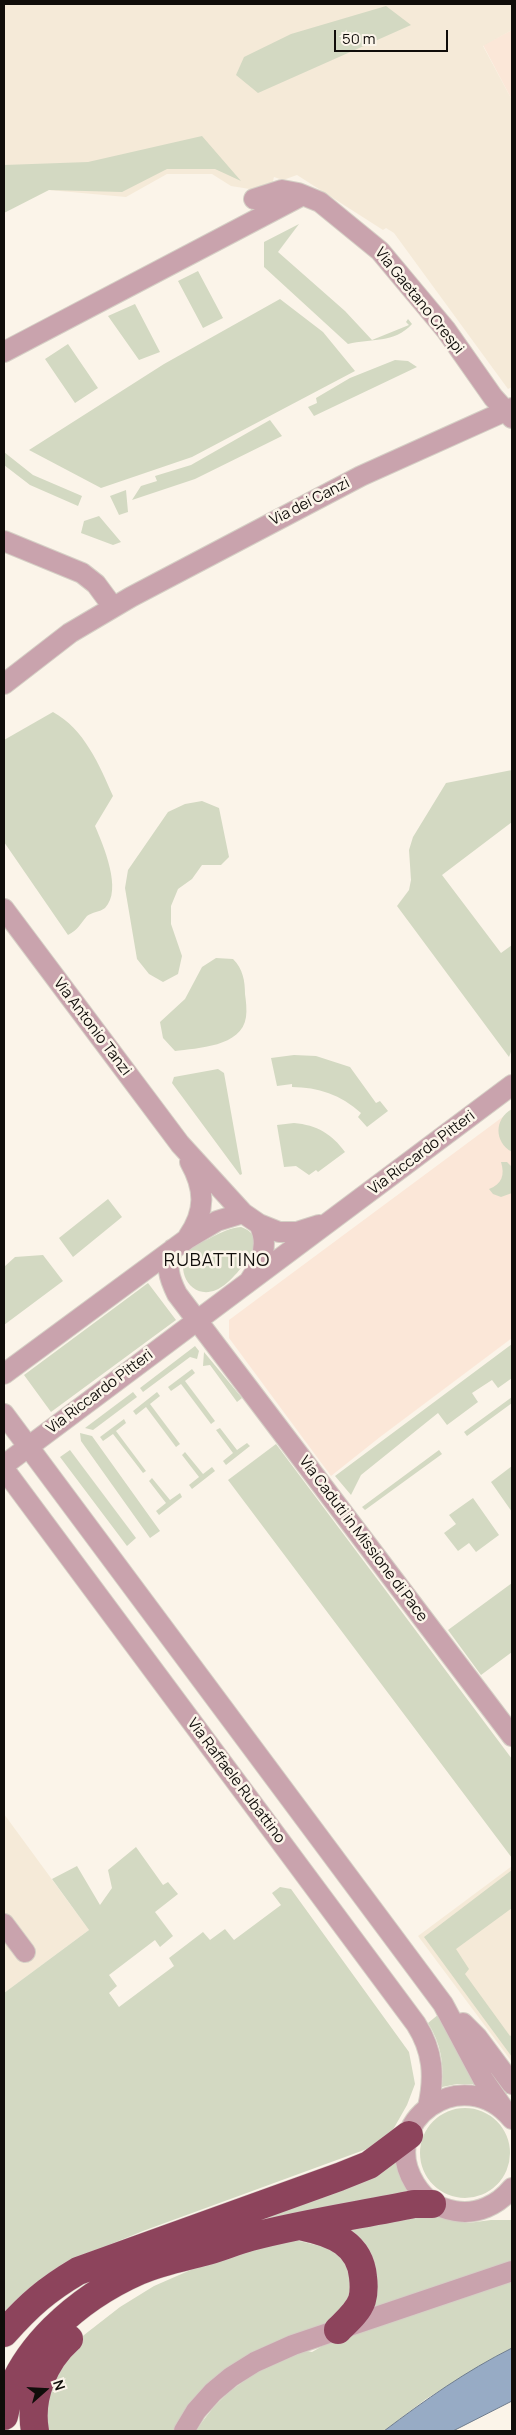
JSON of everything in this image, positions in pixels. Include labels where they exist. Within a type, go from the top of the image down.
[{"type":"highway","points":[[4,2333],[32,2302],[55,2284],[78,2271],[369,2165],[409,2135]]},
{"type":"highway","points":[[4,2416],[6,2403],[18,2375],[38,2346],[59,2324],[86,2303],[138,2272],[172,2258],[204,2252],[250,2237],[414,2204],[432,2204]]},
{"type":"highway","points":[[302,2227],[324,2232],[341,2239],[354,2251],[362,2267],[364,2286],[362,2300],[354,2314],[338,2330]]},
{"type":"highway","points":[[4,2373],[26,2338],[54,2308],[86,2283],[144,2247]]},
{"type":"highway","points":[[36,2431],[34,2422],[35,2401],[40,2380],[49,2362],[65,2343],[116,2298],[151,2278],[204,2252]]},
{"type":"street","name":"Via Gaetano Crespi","points":[[254,199],[282,190],[303,195],[320,202],[380,251],[446,330],[493,397],[510,412]]},
{"type":"street","points":[[4,352],[303,195]]},
{"type":"street","name":"Via dei Canzi","points":[[4,684],[70,633],[113,607],[361,476],[510,412]]},
{"type":"street","points":[[4,541],[82,573],[96,584],[113,607]]},
{"type":"street","name":"Via Antonio Tanzi","points":[[4,909],[180,1144],[251,1218]]},
{"type":"street","name":"Via Riccardo Pitteri","points":[[4,1465],[196,1319],[246,1286],[512,1085]]},
{"type":"street","name":"Via Antonio Tanzi","points":[[180,1144],[195,1171],[202,1202],[199,1220],[180,1244]]},
{"type":"street","points":[[4,1374],[180,1244],[217,1221],[251,1218]]},
{"type":"street","name":"Via Riccardo Pitteri","points":[[251,1218],[279,1232],[287,1233],[302,1231],[332,1220]]},
{"type":"street","name":"Via Riccardo Pitteri","points":[[246,1286],[258,1268],[264,1248],[264,1240],[251,1218]]},
{"type":"street","points":[[180,1244],[168,1262],[169,1277],[181,1300],[214,1343]]},
{"type":"street","points":[[181,1300],[200,1306],[218,1304],[214,1343]]},
{"type":"street","points":[[164,1344],[192,1335],[204,1337],[214,1343]]},
{"type":"street","name":"Via Caduti in Missione di Pace","points":[[214,1343],[512,1736]]},
{"type":"street","name":"Via Raffaele Rubattino","points":[[4,1414],[444,2004],[477,2037],[512,2084]]},
{"type":"street","name":"Via Raffaele Rubattino","points":[[4,1469],[416,2024],[430,2052],[433,2085],[428,2107]]},
{"type":"street","points":[[4,1924],[25,1952]]},
{"type":"street","name":"Via Raffaele Rubattino","points":[[444,2004],[483,2078],[507,2113]]},
{"type":"street","name":"Via Raffaele Rubattino","points":[[432,2204],[416,2186],[410,2173],[406,2152],[409,2135],[418,2117],[428,2107],[448,2097],[462,2094],[484,2097],[507,2113]]},
{"type":"street","points":[[484,2209],[497,2203],[512,2188]]},
{"type":"street","points":[[432,2204],[459,2212],[484,2209],[512,2212]]},
{"type":"street","points":[[184,2431],[196,2411],[213,2392],[231,2376],[255,2362],[286,2348],[512,2271]]},
{"type":"shaded area","points":[[4,4],[512,4],[512,30],[483,46],[512,100],[512,387],[508,389],[394,233],[386,228],[383,230],[297,175],[283,180],[274,177],[271,189],[256,190],[231,186],[212,174],[167,174],[126,197],[4,186]]},
{"type":"shaded area","points":[[512,30],[512,100],[483,45]]},
{"type":"shaded area","points":[[512,1110],[512,1338],[331,1476],[229,1338],[229,1320]]},
{"type":"shaded area","points":[[4,1814],[89,1930],[4,1993]]},
{"type":"shaded area","points":[[512,1866],[512,2062],[418,1936]]},
{"type":"green space","points":[[386,6],[411,25],[258,93],[236,75],[244,57],[291,34]]},
{"type":"green space","points":[[202,136],[241,181],[215,169],[167,169],[122,192],[49,190],[4,213],[4,165],[88,162]]},
{"type":"green space","points":[[299,224],[278,252],[345,311],[372,340],[409,325],[406,322],[408,319],[412,324],[398,335],[390,338],[348,344],[264,267],[264,242]]},
{"type":"green space","points":[[198,271],[223,318],[203,328],[178,281]]},
{"type":"green space","points":[[280,299],[323,332],[355,371],[192,457],[101,488],[29,450],[164,364]]},
{"type":"green space","points":[[135,304],[160,352],[139,360],[108,316]]},
{"type":"green space","points":[[68,344],[98,388],[75,403],[45,359]]},
{"type":"green space","points":[[395,360],[408,361],[417,367],[314,416],[308,407],[317,403],[316,398],[350,378]]},
{"type":"green space","points":[[270,420],[282,436],[195,479],[132,500],[141,486],[157,481],[155,476],[191,465]]},
{"type":"green space","points":[[4,452],[33,475],[82,496],[78,506],[30,485],[4,465]]},
{"type":"green space","points":[[126,490],[128,512],[119,515],[110,496]]},
{"type":"green space","points":[[99,516],[121,542],[113,545],[81,533],[84,521]]},
{"type":"green space","points":[[53,712],[64,719],[82,738],[96,760],[113,796],[95,826],[110,867],[112,890],[110,900],[105,908],[87,916],[77,929],[68,935],[4,842],[4,740]]},
{"type":"green space","points":[[512,770],[512,822],[442,875],[501,953],[512,945],[512,1049],[509,1057],[397,906],[409,890],[411,880],[409,850],[413,837],[446,783]]},
{"type":"green space","points":[[202,801],[219,808],[229,857],[221,865],[202,865],[192,879],[178,889],[171,906],[171,924],[182,956],[178,974],[163,982],[149,974],[137,959],[125,888],[128,870],[168,812],[185,804]]},
{"type":"green space","points":[[216,958],[233,959],[243,975],[246,1017],[243,1027],[236,1035],[217,1044],[175,1051],[163,1038],[160,1022],[185,999],[202,967]]},
{"type":"green space","points":[[294,1055],[316,1056],[350,1067],[376,1103],[380,1101],[388,1111],[367,1127],[358,1117],[361,1113],[345,1101],[329,1093],[302,1087],[292,1087],[292,1084],[277,1086],[271,1058]]},
{"type":"green space","points":[[218,1069],[224,1073],[242,1174],[240,1175],[172,1083],[174,1077]]},
{"type":"green space","points":[[512,1109],[512,1152],[502,1142],[498,1130],[499,1124],[506,1113]]},
{"type":"green space","points":[[294,1123],[317,1128],[335,1140],[345,1152],[318,1172],[316,1170],[309,1175],[296,1166],[284,1167],[277,1125]]},
{"type":"green space","points":[[501,1162],[507,1162],[512,1167],[512,1193],[501,1197],[493,1194],[489,1189],[500,1182],[503,1171]]},
{"type":"green space","points":[[108,1199],[122,1217],[73,1257],[59,1238]]},
{"type":"green space","points":[[241,1227],[249,1231],[253,1236],[255,1252],[222,1287],[207,1292],[198,1291],[192,1287],[184,1273],[183,1264],[191,1248],[223,1232]]},
{"type":"green space","points":[[43,1255],[63,1281],[4,1325],[4,1267],[15,1257]]},
{"type":"green space","points":[[148,1283],[176,1320],[51,1412],[24,1375]]},
{"type":"green space","points":[[512,1344],[512,1378],[498,1388],[492,1380],[472,1393],[478,1402],[447,1425],[438,1413],[361,1475],[351,1495],[335,1476]]},
{"type":"green space","points":[[195,1346],[199,1351],[197,1359],[190,1357],[143,1392],[140,1388]]},
{"type":"green space","points":[[204,1352],[242,1398],[237,1402],[210,1365],[203,1366]]},
{"type":"green space","points":[[192,1369],[195,1373],[185,1381],[215,1421],[211,1424],[181,1384],[171,1391],[168,1387]]},
{"type":"green space","points":[[133,1392],[137,1397],[93,1430],[85,1428]]},
{"type":"green space","points":[[157,1392],[160,1396],[150,1404],[180,1444],[176,1447],[146,1407],[136,1415],[133,1411]]},
{"type":"green space","points":[[512,1397],[512,1403],[467,1436],[464,1432]]},
{"type":"green space","points":[[124,1419],[126,1423],[116,1431],[146,1471],[143,1473],[113,1434],[103,1441],[100,1437]]},
{"type":"green space","points":[[220,1428],[237,1450],[247,1443],[250,1446],[226,1465],[223,1461],[233,1453],[216,1430]]},
{"type":"green space","points":[[80,1433],[92,1436],[160,1531],[150,1538],[81,1441]]},
{"type":"green space","points":[[276,1444],[512,1759],[512,1858],[228,1480]]},
{"type":"green space","points":[[70,1450],[136,1538],[127,1546],[60,1457]]},
{"type":"green space","points":[[439,1450],[442,1454],[365,1510],[362,1507]]},
{"type":"green space","points":[[185,1452],[203,1474],[212,1467],[215,1471],[192,1489],[189,1485],[199,1477],[182,1455]]},
{"type":"green space","points":[[512,1466],[512,1512],[491,1482]]},
{"type":"green space","points":[[152,1478],[170,1500],[180,1493],[182,1497],[159,1515],[156,1511],[166,1503],[149,1481]]},
{"type":"green space","points":[[473,1498],[499,1535],[476,1552],[469,1543],[458,1551],[444,1533],[456,1524],[449,1515]]},
{"type":"green space","points":[[512,1583],[512,1652],[481,1675],[448,1630]]},
{"type":"green space","points":[[136,1847],[163,1885],[168,1882],[178,1894],[155,1912],[173,1936],[160,1947],[155,1940],[109,1975],[117,1986],[109,1993],[119,2007],[174,1966],[169,1958],[203,1932],[210,1940],[225,1929],[234,1940],[281,1905],[272,1893],[280,1887],[291,1889],[409,2052],[415,2084],[407,2105],[386,2142],[143,2231],[62,2264],[4,2316],[4,1993],[89,1930],[52,1879],[77,1866],[100,1905],[112,1888],[108,1870]]},
{"type":"green space","points":[[512,1870],[512,1908],[456,1949],[469,1969],[465,1974],[510,2036],[512,2035],[512,2057],[424,1937]]},
{"type":"green space","points":[[439,2014],[475,2084],[457,2084],[442,2087],[441,2054],[436,2038],[428,2023]]},
{"type":"green space","points":[[465,2108],[482,2112],[497,2121],[506,2136],[510,2153],[506,2170],[497,2185],[482,2194],[465,2198],[448,2194],[433,2185],[424,2170],[420,2153],[424,2136],[433,2121],[448,2112]]},
{"type":"green space","points":[[396,2159],[400,2177],[408,2192],[241,2225]]},
{"type":"green space","points":[[423,2214],[468,2223],[512,2220],[512,2266],[361,2317],[365,2309],[336,2230]]},
{"type":"green space","points":[[295,2240],[333,2249],[345,2257],[354,2293],[329,2322],[301,2332],[176,2431],[42,2431],[41,2410],[59,2361],[84,2335],[120,2307],[154,2286],[225,2255]]},
{"type":"green space","points":[[512,2282],[512,2348],[426,2399],[384,2431],[196,2431],[214,2407],[226,2395],[255,2374],[281,2359],[304,2351],[312,2352],[326,2344]]},
{"type":"water","points":[[512,2348],[512,2401],[453,2431],[384,2431],[446,2386]]},
{"type":"district","name":"RUBATTINO","points":[[217,1261]]}]
